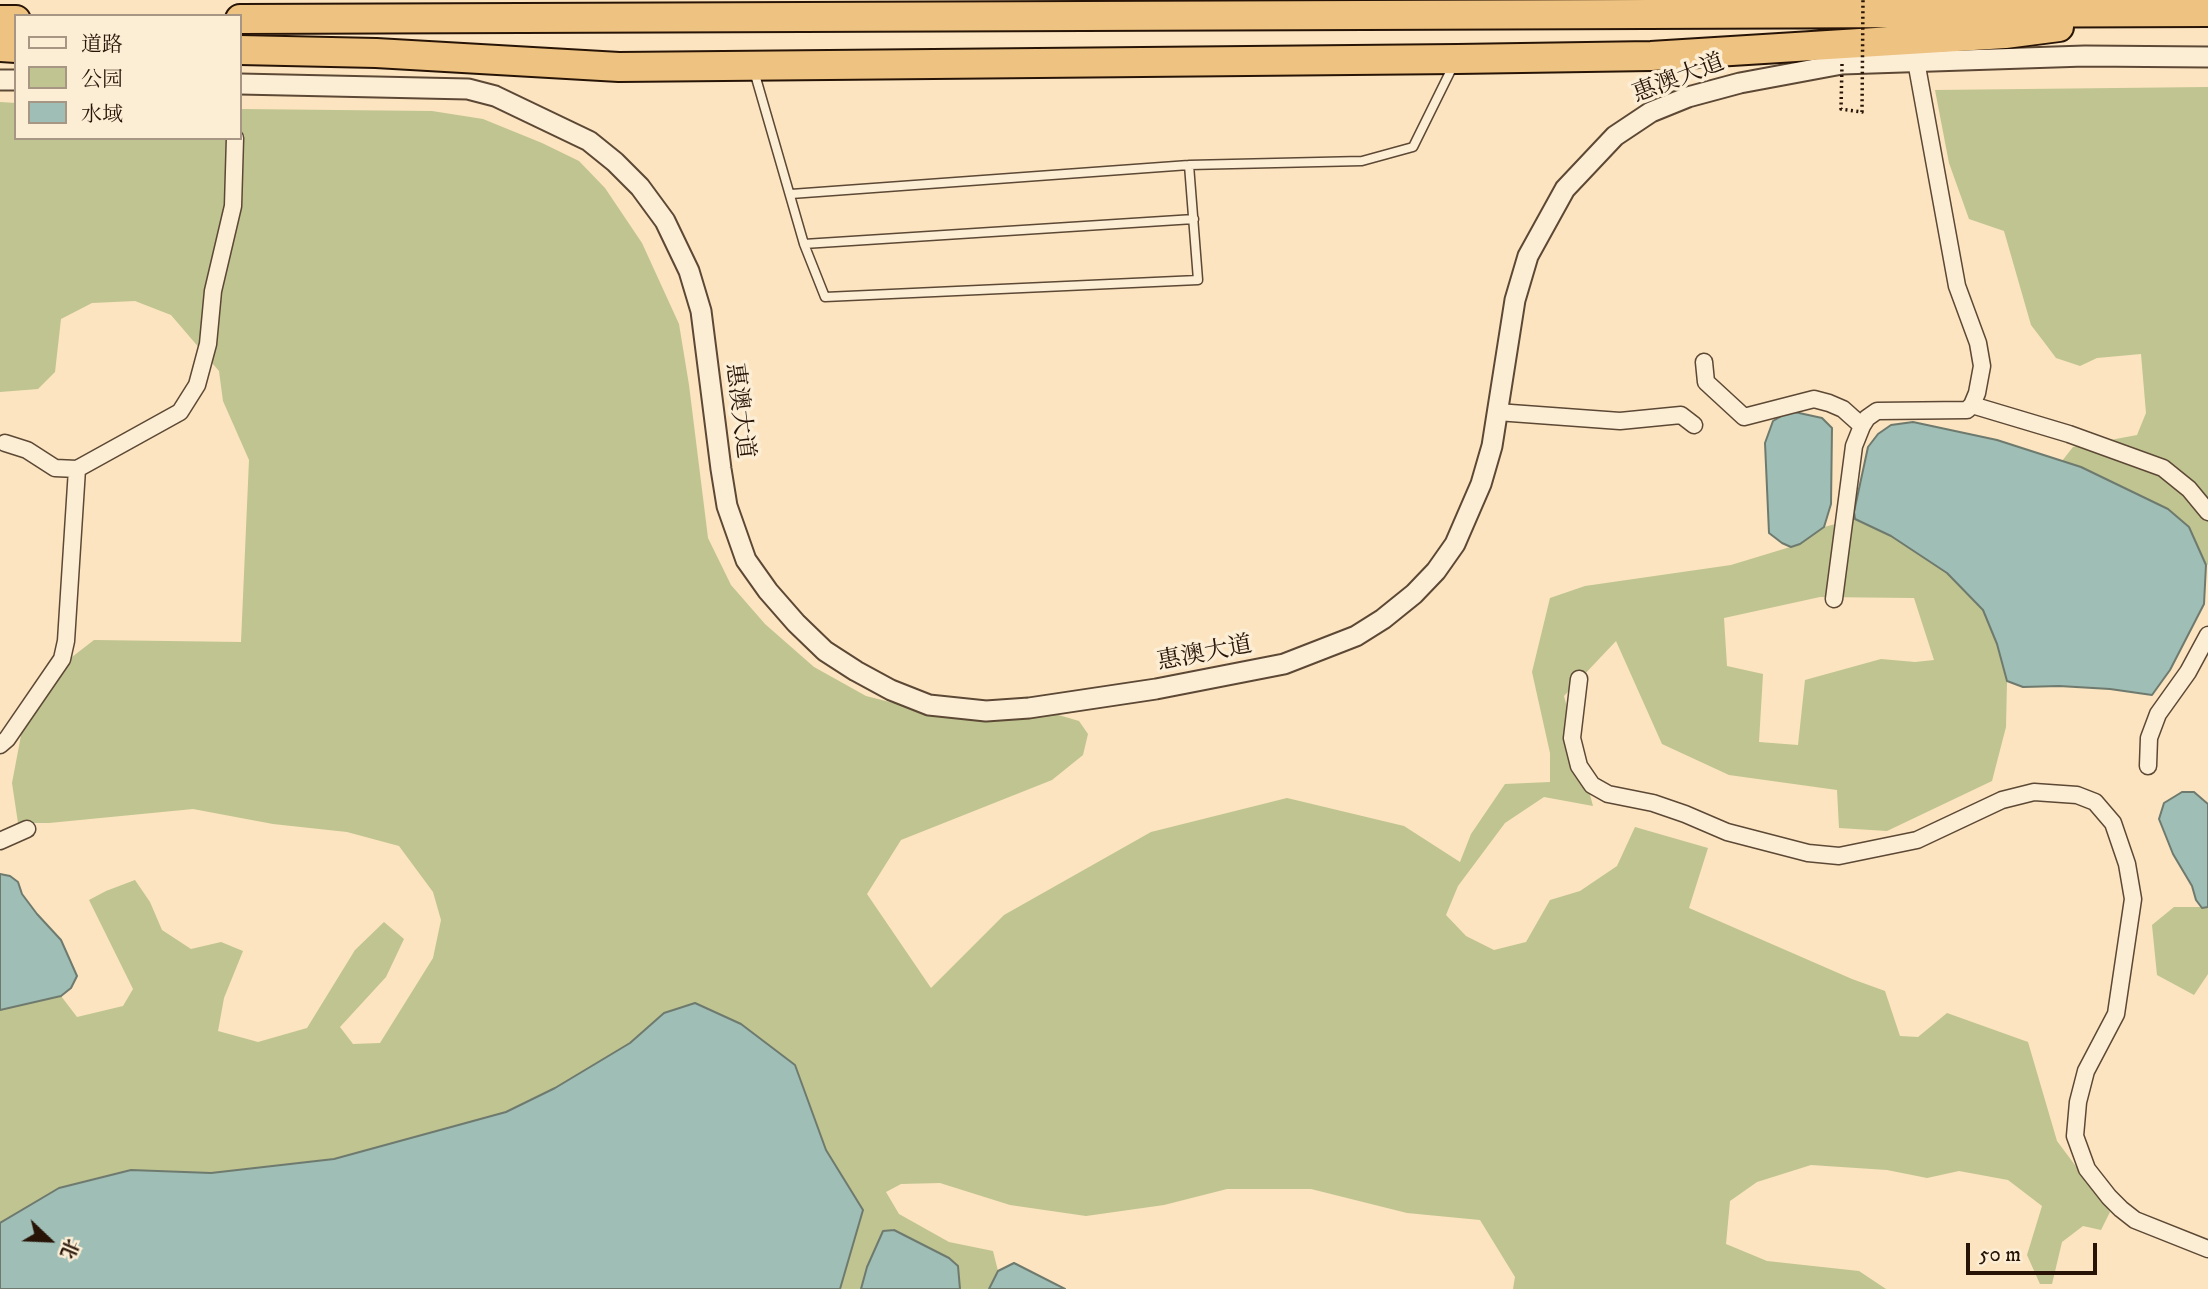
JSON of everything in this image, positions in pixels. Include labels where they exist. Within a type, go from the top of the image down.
[{"type":"highway","points":[[242,50],[376,53],[619,66],[1651,56],[2005,34],[2179,12]]},
{"type":"highway","points":[[242,19],[2208,12]]},
{"type":"street","name":"惠澳大道","points":[[242,85],[468,89],[495,96],[589,141],[615,162],[640,187],[665,221],[689,271],[701,311],[727,506],[746,560],[768,592],[825,650],[856,671],[891,690],[929,705],[986,711],[1029,708],[1156,690],[1284,664],[1356,636],[1415,594],[1455,544],[1481,484],[1492,446],[1515,300],[1528,256],[1565,189],[1615,136],[1651,112],[1688,97],[1740,83],[1842,64],[2085,56],[2208,57]]},
{"type":"street","points":[[1835,599],[1854,446],[1861,426],[1877,411],[1967,410],[1977,393],[1982,366],[1978,343],[1957,286],[1916,61]]},
{"type":"street","points":[[5,443],[27,450],[55,468],[77,469],[180,412],[197,385],[208,344],[212,291],[233,206],[235,140]]},
{"type":"street","points":[[1704,362],[1706,382],[1744,417],[1814,399],[1843,408],[1861,426]]},
{"type":"street","points":[[1972,405],[2069,434],[2163,468],[2189,489],[2208,512]]},
{"type":"street","points":[[1497,412],[1620,421],[1681,415],[1694,425]]},
{"type":"street","points":[[0,745],[7,739],[62,659],[66,641],[77,469]]},
{"type":"street","points":[[2148,766],[2149,738],[2158,714],[2188,672],[2208,635]]},
{"type":"street","points":[[1579,680],[1572,738],[1579,766],[1592,785],[1608,794],[1653,803],[1727,832],[1808,853],[1839,856],[1917,840],[2003,800],[2034,792],[2077,795],[2095,802],[2113,823],[2127,864],[2133,899],[2116,1014],[2086,1071],[2078,1102],[2075,1136],[2087,1169],[2121,1209],[2135,1220],[2208,1249]]},
{"type":"street","points":[[0,841],[27,829]]},
{"type":"lane","points":[[791,194],[1189,165],[1363,161],[1413,147],[1457,59]]},
{"type":"lane","points":[[753,65],[804,244],[825,297],[1198,280],[1189,165]]},
{"type":"lane","points":[[804,244],[1194,219]]},
{"type":"path","points":[[1842,64],[1841,109],[1862,112],[1863,0]]},
{"type":"green space","points":[[2208,87],[2208,565],[2081,467],[2062,461],[2073,447],[2137,435],[2146,413],[2141,354],[2097,358],[2080,366],[2056,358],[2031,325],[2004,231],[1969,219],[1949,163],[1935,90]]},
{"type":"green space","points":[[0,102],[14,103],[14,140],[242,140],[242,109],[432,111],[483,119],[579,161],[605,188],[642,243],[679,324],[708,538],[731,585],[765,624],[814,667],[866,696],[957,719],[1055,714],[1079,721],[1088,734],[1083,755],[1052,780],[901,840],[867,894],[931,988],[1004,915],[1151,832],[1287,798],[1404,826],[1460,862],[1471,834],[1505,784],[1550,782],[1550,753],[1532,672],[1550,598],[1585,586],[1731,565],[1800,544],[1824,527],[1855,519],[1891,536],[1947,573],[1983,610],[1997,643],[2007,681],[2006,727],[1992,781],[1887,831],[1839,828],[1837,790],[1729,775],[1662,744],[1616,641],[1564,696],[1593,806],[1544,797],[1505,823],[1458,886],[1446,915],[1466,936],[1494,950],[1526,942],[1550,900],[1580,891],[1617,866],[1635,827],[1708,848],[1689,908],[1885,991],[1900,1036],[1918,1037],[1947,1013],[2028,1042],[2057,1141],[2110,1212],[2101,1230],[2083,1226],[2062,1242],[2052,1284],[2040,1284],[2027,1255],[2042,1206],[2008,1180],[1959,1171],[1927,1178],[1887,1170],[1811,1165],[1757,1182],[1730,1201],[1726,1244],[1767,1261],[1859,1271],[1886,1289],[1513,1289],[1515,1277],[1480,1220],[1407,1213],[1311,1189],[1227,1189],[1164,1205],[1086,1216],[1010,1205],[940,1183],[901,1184],[886,1192],[899,1214],[949,1242],[993,1251],[998,1271],[989,1289],[960,1289],[958,1266],[867,1267],[861,1289],[840,1289],[863,1210],[826,1150],[795,1065],[664,1013],[630,1043],[555,1088],[506,1112],[334,1159],[211,1173],[131,1170],[59,1188],[0,1223],[0,1010],[61,996],[77,1017],[123,1006],[133,989],[89,900],[135,880],[150,902],[162,930],[191,949],[221,942],[243,951],[224,998],[218,1031],[258,1042],[307,1028],[355,950],[384,922],[404,939],[386,977],[340,1027],[353,1044],[380,1043],[433,958],[441,920],[433,892],[399,846],[347,832],[273,824],[193,809],[49,823],[18,823],[12,783],[23,725],[72,657],[94,640],[241,642],[249,460],[223,401],[219,371],[171,315],[135,301],[92,303],[61,319],[55,372],[38,389],[0,392]],"holes":[[[1820,597],[1914,598],[1934,660],[1915,662],[1881,659],[1805,680],[1798,745],[1759,742],[1763,674],[1727,666],[1724,618]]]},
{"type":"green space","points":[[2174,907],[2208,907],[2208,974],[2194,995],[2157,975],[2152,925]]},
{"type":"water","points":[[1790,411],[1822,418],[1832,428],[1831,504],[1824,527],[1791,547],[1769,533],[1765,443],[1773,421]]},
{"type":"water","points":[[1913,422],[1997,440],[2081,467],[2168,509],[2189,527],[2206,565],[2204,604],[2170,670],[2152,695],[2110,689],[2023,687],[2007,681],[1997,644],[1983,610],[1947,573],[1891,536],[1855,519],[1854,512],[1868,447],[1878,434],[1891,425]]},
{"type":"water","points":[[2182,792],[2194,792],[2208,804],[2208,907],[2202,908],[2196,900],[2192,886],[2173,854],[2159,819],[2164,803]]},
{"type":"water","points":[[0,874],[10,876],[18,882],[22,894],[61,940],[77,976],[71,988],[61,996],[0,1010]]},
{"type":"water","points":[[695,1003],[741,1024],[795,1065],[826,1150],[863,1210],[840,1289],[0,1289],[0,1223],[59,1188],[131,1170],[211,1173],[334,1159],[506,1112],[555,1088],[630,1043],[664,1013]]},
{"type":"water","points":[[894,1230],[949,1258],[958,1266],[960,1289],[861,1289],[867,1267],[883,1231]]},
{"type":"water","points":[[1014,1263],[1065,1289],[989,1289],[998,1271]]}]
